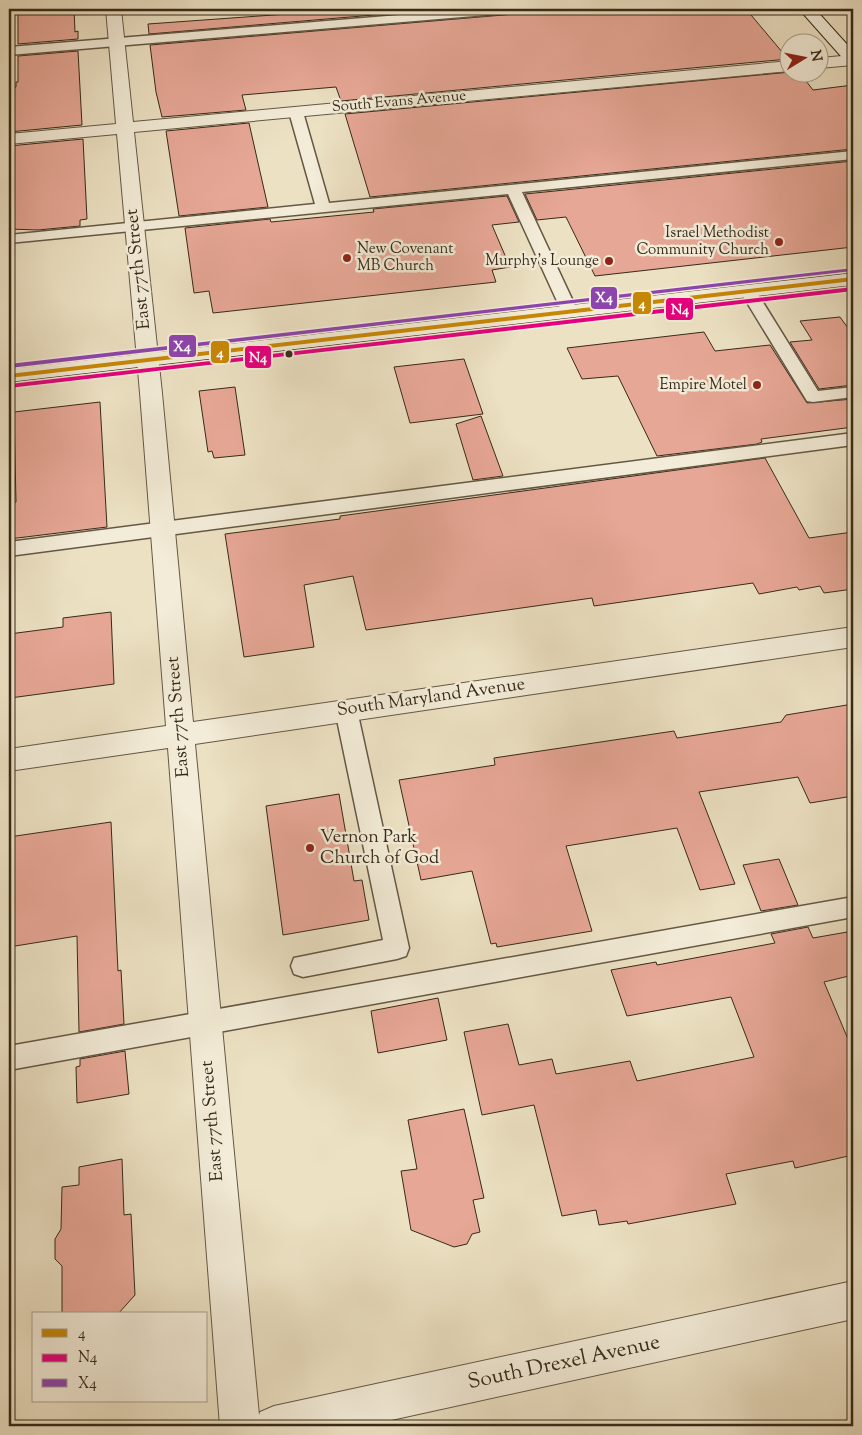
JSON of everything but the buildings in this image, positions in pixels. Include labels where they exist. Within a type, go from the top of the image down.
[{"type":"street","name":"East 77th Street","points":[[112,9],[148,360],[240,1426]]},
{"type":"street","points":[[807,9],[853,60]]},
{"type":"street","points":[[830,63],[853,60]]},
{"type":"street","name":"South Evans Avenue","points":[[9,138],[780,67]]},
{"type":"street","points":[[9,376],[853,279]]},
{"type":"street","name":"South Maryland Avenue","points":[[9,760],[853,637]]},
{"type":"street","name":"South Drexel Avenue","points":[[274,1426],[853,1300]]},
{"type":"lane","points":[[9,51],[511,9]]},
{"type":"lane","points":[[296,112],[323,208]]},
{"type":"lane","points":[[9,239],[853,155]]},
{"type":"lane","points":[[513,189],[570,312]]},
{"type":"lane","points":[[748,291],[813,397],[853,392]]},
{"type":"lane","points":[[9,549],[853,439]]},
{"type":"lane","points":[[303,966],[397,948],[346,710]]},
{"type":"lane","points":[[9,1058],[853,907]]},
{"type":"transit line","name":"X4","points":[[9,366],[852,269]]},
{"type":"transit line","name":"4","points":[[9,376],[853,279]]},
{"type":"transit line","name":"N4","points":[[10,386],[853,289]]},
{"type":"place","name":"Israel Methodist Community Church","points":[[779,242]]},
{"type":"place","name":"New Covenant MB Church","points":[[347,258]]},
{"type":"place","name":"Murphy's Lounge","points":[[609,261]]},
{"type":"place","name":"Empire Motel","points":[[757,385]]},
{"type":"place","name":"Vernon Park Church of God","points":[[310,848]]}]
